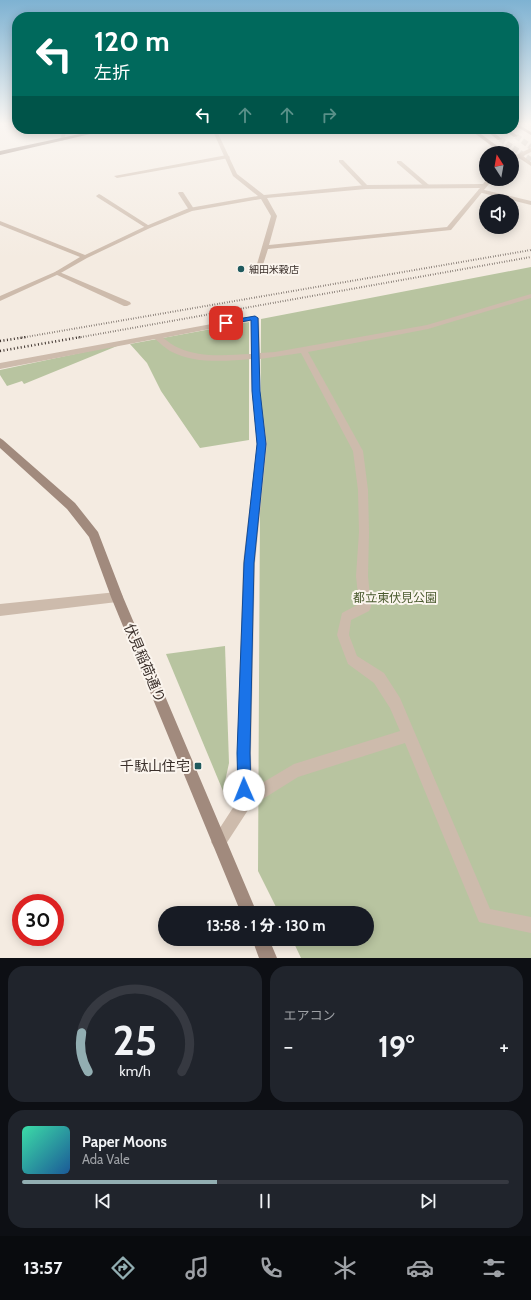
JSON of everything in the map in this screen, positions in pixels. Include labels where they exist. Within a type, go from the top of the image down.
[{"type":"street","points":[[117,176],[159,169]]},
{"type":"street","points":[[232,169],[235,175],[263,197],[274,216],[258,272]]},
{"type":"street","points":[[348,169],[366,187]]},
{"type":"street","points":[[407,169],[427,186]]},
{"type":"street","points":[[0,299],[57,273],[85,256],[191,209],[263,197],[366,187],[479,186]]},
{"type":"street","points":[[266,247],[449,228],[485,186]]},
{"type":"street","points":[[480,191],[531,203]]},
{"type":"street","points":[[181,193],[191,209]]},
{"type":"street","points":[[99,196],[148,227]]},
{"type":"street","points":[[0,223],[85,256]]},
{"type":"street","points":[[57,273],[127,304]]},
{"type":"street","points":[[155,336],[175,350],[193,356],[218,358],[256,357],[304,350],[428,327],[531,296]]},
{"type":"street","points":[[0,366],[255,318],[256,391],[262,444],[249,563],[244,753],[245,802]]},
{"type":"street","points":[[304,350],[358,451],[363,490],[364,532],[362,576],[365,607],[346,617],[343,635],[352,660],[378,678],[395,703],[485,916],[531,925]]},
{"type":"street","name":"伏見稲荷通り","points":[[0,442],[71,506],[94,535],[117,597],[246,906]]},
{"type":"street","points":[[0,610],[117,597]]},
{"type":"street","points":[[219,842],[245,802],[294,771],[408,735]]},
{"type":"street","points":[[263,946],[268,958]]},
{"type":"green space","name":"都立東伏見公園","points":[[531,267],[531,958],[301,958],[295,946],[374,946],[374,906],[276,906],[258,871],[261,319]]},
{"type":"green space","points":[[249,322],[249,440],[200,448],[161,391],[147,363],[130,344]]},
{"type":"green space","points":[[122,344],[24,384],[22,381],[7,386],[0,375],[0,370]]},
{"type":"green space","points":[[225,646],[229,763],[223,791],[166,654]]},
{"type":"railway","points":[[24,337],[531,250]]},
{"type":"railway","points":[[76,338],[531,257]]},
{"type":"railway","points":[[0,341],[24,337]]},
{"type":"railway","points":[[20,338],[24,337]]},
{"type":"railway","points":[[0,351],[81,337]]},
{"type":"place","name":"細田米穀店","points":[[241,269]]},
{"type":"place","name":"千駄山住宅","points":[[198,766]]},
{"type":"route","points":[[226,323],[255,318],[256,391],[262,444],[249,563],[244,790]]}]
